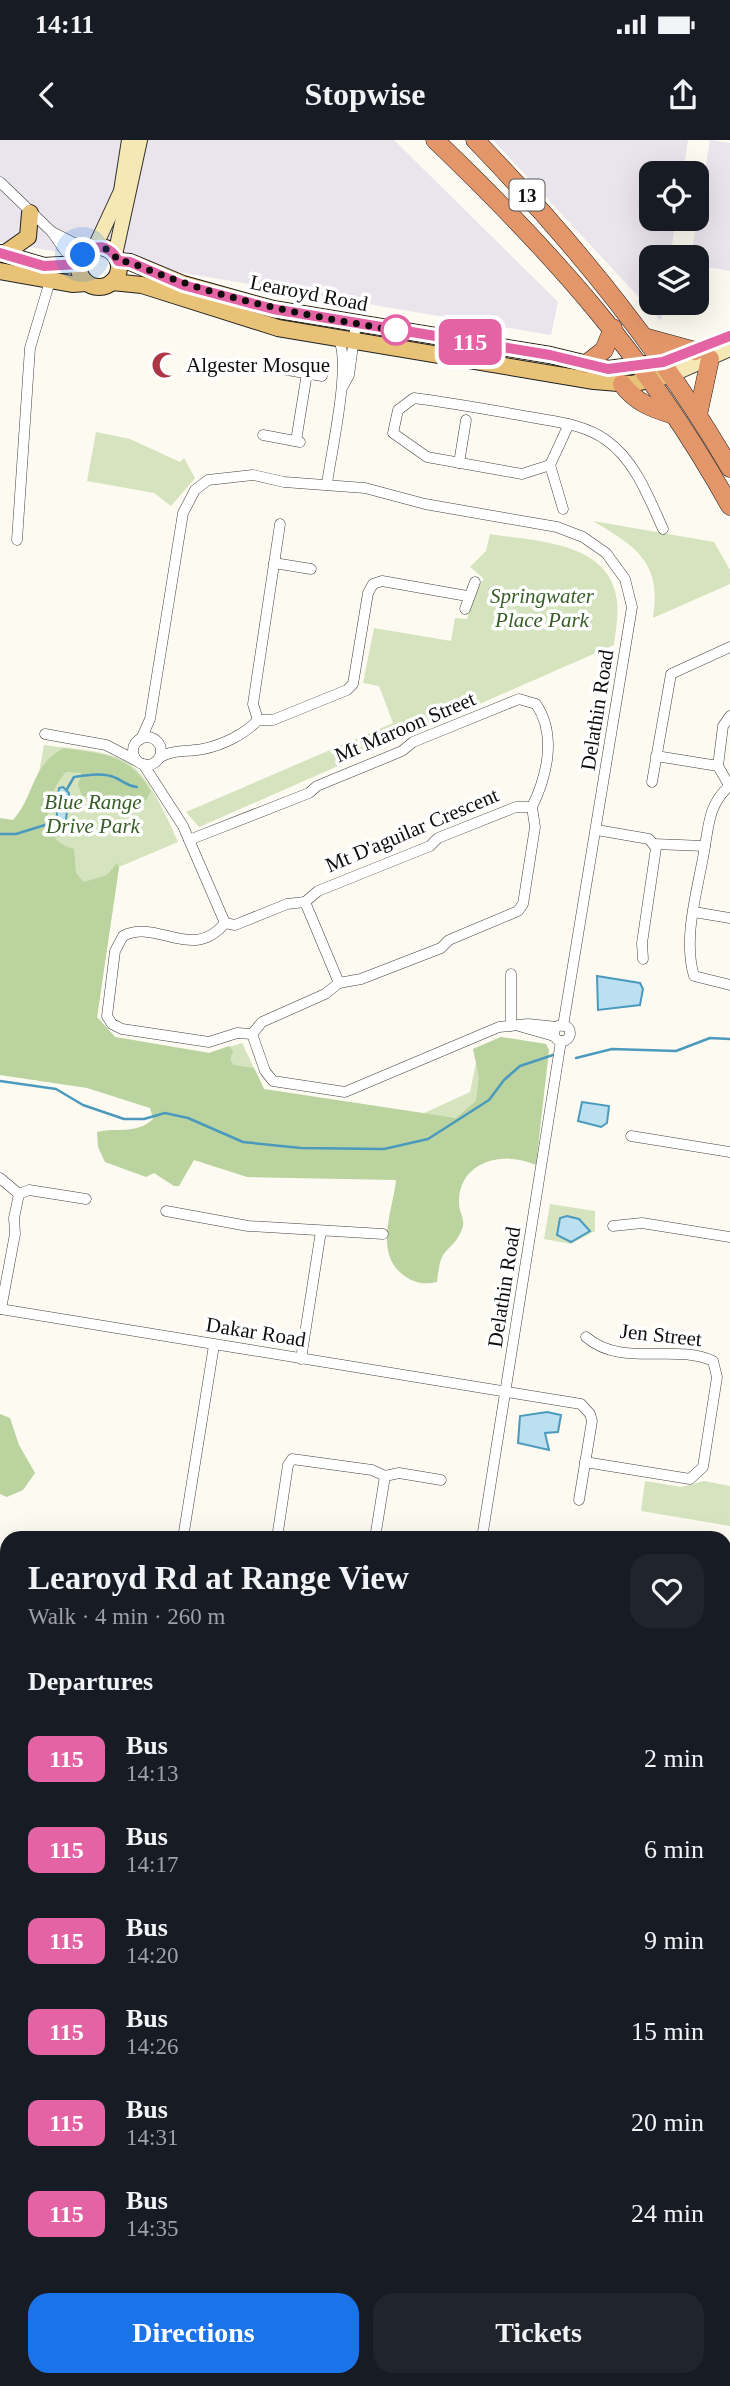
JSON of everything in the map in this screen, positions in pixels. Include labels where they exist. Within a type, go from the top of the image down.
[{"type":"highway","name":"13","points":[[435,140],[534,236],[613,328],[647,373],[730,506]]},
{"type":"highway","name":"13","points":[[475,140],[556,225],[644,337],[698,415],[730,468]]},
{"type":"highway","points":[[586,364],[604,350],[613,328]]},
{"type":"highway","points":[[644,337],[703,355],[698,415]]},
{"type":"highway","points":[[622,384],[631,395],[652,408],[674,415]]},
{"type":"main road","points":[[2,254],[28,237],[30,213]]},
{"type":"main road","points":[[0,271],[100,287],[112,282],[118,273],[117,258],[107,248],[44,266],[2,254]]},
{"type":"main road","points":[[85,255],[80,275],[87,284]]},
{"type":"main road","name":"Learoyd Road","points":[[117,258],[240,301],[647,373]]},
{"type":"main road","name":"Learoyd Road","points":[[112,282],[142,285],[278,328],[622,384],[667,368]]},
{"type":"street","points":[[0,182],[52,232],[65,251],[85,255],[121,191],[129,140]]},
{"type":"street","points":[[117,258],[140,140]]},
{"type":"street","points":[[16,540],[30,348],[50,281]]},
{"type":"street","points":[[327,484],[342,390],[346,339],[356,323]]},
{"type":"street","points":[[703,355],[730,337]]},
{"type":"street","points":[[342,390],[349,374],[346,339]]},
{"type":"street","points":[[667,368],[730,349]]},
{"type":"street","points":[[276,368],[322,376]]},
{"type":"street","points":[[263,435],[298,442],[307,373]]},
{"type":"street","points":[[550,465],[522,474],[427,457],[401,441],[393,433],[393,425],[398,410],[405,402],[414,398],[498,409],[587,428],[608,441],[622,456],[643,485],[663,528]]},
{"type":"street","points":[[459,463],[466,420]]},
{"type":"street","points":[[563,509],[550,465],[569,424]]},
{"type":"street","name":"Delathin Road","points":[[150,719],[183,513],[195,490],[218,477],[253,475],[284,482],[365,488],[425,504],[557,527],[597,545],[618,567],[630,593],[630,628],[597,830],[559,1032],[483,1531]]},
{"type":"street","points":[[258,719],[253,704],[280,524]]},
{"type":"street","points":[[274,563],[311,569]]},
{"type":"street","points":[[258,719],[273,720],[347,690],[353,684],[368,593],[373,584],[382,582],[467,596]]},
{"type":"street","points":[[465,609],[467,596],[475,582]]},
{"type":"street","points":[[652,782],[671,674],[730,647]]},
{"type":"street","name":"Mt Maroon Street","points":[[189,840],[309,793],[317,786],[402,751],[413,742],[519,699],[536,704],[549,736],[540,794],[532,807]]},
{"type":"street","points":[[730,716],[723,726],[718,766],[729,787],[715,799],[711,809],[690,944],[694,976],[730,985]]},
{"type":"street","points":[[150,719],[133,751],[155,780],[189,840],[223,919]]},
{"type":"street","points":[[150,719],[157,743],[155,780]]},
{"type":"street","points":[[45,734],[106,745],[140,762],[157,760],[167,753],[206,748],[247,732],[258,719]]},
{"type":"street","points":[[106,745],[139,740],[182,751]]},
{"type":"street","points":[[656,756],[718,766]]},
{"type":"street","name":"Mt D'aguilar Crescent","points":[[252,1034],[236,1033],[203,1041],[122,1029],[112,1024],[107,1016],[115,951],[123,936],[136,932],[193,941],[204,940],[214,935],[223,919],[236,925],[287,904],[305,902],[318,891],[430,846],[438,838],[516,807],[532,807],[534,827],[523,904],[518,911],[449,940],[441,948],[361,979],[339,983]]},
{"type":"street","points":[[597,830],[649,839],[654,844],[705,846]]},
{"type":"street","points":[[643,959],[642,943],[654,844]]},
{"type":"street","points":[[305,902],[339,983],[325,994],[262,1022],[252,1034],[265,1071],[273,1081],[341,1093],[490,1031],[515,1026],[559,1032]]},
{"type":"street","points":[[694,912],[730,918]]},
{"type":"street","points":[[511,974],[515,1026]]},
{"type":"street","points":[[631,1136],[730,1152]]},
{"type":"street","points":[[0,1178],[19,1194]]},
{"type":"street","points":[[19,1194],[29,1190],[86,1199]]},
{"type":"street","points":[[0,1309],[15,1234],[14,1218],[19,1194]]},
{"type":"street","points":[[166,1211],[248,1226],[383,1234]]},
{"type":"street","points":[[613,1226],[642,1223],[730,1237]]},
{"type":"street","points":[[301,1359],[321,1231]]},
{"type":"street","name":"Dakar Road","points":[[0,1309],[581,1404],[587,1408],[592,1421],[585,1462]]},
{"type":"street","name":"Jen Street","points":[[585,1462],[690,1479],[695,1476],[703,1467],[717,1377],[713,1362],[704,1357],[672,1352],[648,1355],[623,1352],[594,1345],[586,1338]]},
{"type":"street","points":[[184,1531],[214,1345]]},
{"type":"street","points":[[277,1531],[288,1465],[292,1459],[372,1469],[385,1476],[399,1473],[441,1480]]},
{"type":"street","points":[[579,1500],[585,1462]]},
{"type":"street","points":[[376,1531],[385,1476]]},
{"type":"shaded area","points":[[0,140],[394,140],[558,302],[551,335],[0,242]]},
{"type":"shaded area","points":[[493,140],[688,140],[685,161],[639,161],[639,231],[674,231],[672,245],[639,245],[639,297]]},
{"type":"shaded area","points":[[710,140],[730,143],[730,271],[709,267],[709,245],[693,245],[695,231],[709,231],[709,161],[707,161]]},
{"type":"green space","points":[[96,432],[130,439],[180,462],[184,458],[195,478],[171,506],[154,493],[87,481]]},
{"type":"green space","points":[[593,521],[714,542],[730,570],[730,584],[653,618],[654,583],[650,570],[634,549]]},
{"type":"green space","name":"Springwater Place Park","points":[[490,534],[563,546],[596,562],[608,574],[615,591],[617,612],[614,645],[199,827],[186,812],[393,723],[379,686],[363,683],[374,628],[451,641],[455,618],[467,619],[473,593],[484,579],[470,567],[486,551]]},
{"type":"green space","name":"Blue Range Drive Park","points":[[44,745],[106,754],[133,766],[149,785],[178,842],[119,867],[97,1017],[115,1037],[209,1053],[242,1043],[264,1089],[101,1066],[0,985]]},
{"type":"green space","points":[[64,748],[114,758],[133,769],[151,791],[141,810],[124,802],[82,796],[78,784],[82,773],[66,772],[49,804],[49,826],[62,844],[74,849],[76,873],[84,882],[107,875],[117,863],[119,867],[97,1017],[115,1037],[209,1053],[229,1046],[233,1051],[230,1060],[234,1065],[254,1068],[264,1089],[456,1118],[476,1101],[479,1077],[473,1049],[501,1037],[546,1044],[549,1050],[536,1165],[498,1159],[475,1169],[466,1177],[459,1203],[463,1226],[458,1237],[443,1255],[437,1282],[423,1283],[410,1279],[394,1265],[389,1254],[387,1230],[396,1180],[247,1177],[194,1160],[179,1186],[174,1186],[154,1173],[146,1177],[105,1162],[98,1147],[97,1132],[126,1130],[147,1124],[153,1119],[150,1108],[87,1088],[0,1075],[0,818],[13,820],[45,763]]},
{"type":"green space","points":[[501,1037],[546,1044],[549,1050],[483,1121],[422,1114],[470,1092],[477,1058],[473,1049]]},
{"type":"green space","points":[[550,1204],[595,1211],[595,1231],[571,1244],[544,1239]]},
{"type":"green space","points":[[0,1414],[10,1418],[19,1445],[35,1473],[23,1490],[7,1497],[0,1494]]},
{"type":"green space","points":[[645,1481],[682,1487],[704,1481],[730,1486],[730,1526],[641,1511]]},
{"type":"water","points":[[63,787],[69,793],[65,828],[61,829],[56,825],[59,788]]},
{"type":"water","points":[[597,976],[640,983],[643,989],[640,1005],[598,1010]]},
{"type":"water","points":[[582,1102],[609,1106],[607,1123],[601,1127],[578,1121]]},
{"type":"water","points":[[567,1216],[579,1219],[590,1231],[571,1242],[557,1235],[560,1218]]},
{"type":"water","points":[[547,1412],[561,1415],[558,1432],[545,1433],[549,1450],[518,1443],[520,1416]]},
{"type":"waterway","points":[[67,789],[74,777],[95,774],[111,776],[137,787]]},
{"type":"waterway","points":[[0,834],[16,834],[58,821]]},
{"type":"waterway","points":[[576,1058],[612,1049],[676,1051],[710,1038],[730,1039]]},
{"type":"waterway","points":[[0,1081],[56,1089],[83,1105],[124,1119],[144,1119],[165,1113],[188,1118],[243,1142],[301,1148],[384,1149],[428,1139],[489,1100],[504,1080],[520,1066],[553,1055]]},
{"type":"bus line","name":"115","points":[[0,253],[44,266],[79,264],[88,250],[95,247],[107,248],[118,261],[130,262],[183,285],[273,309],[550,355],[608,369],[642,367],[663,362],[730,336]]},
{"type":"place","name":"Algester Mosque","points":[[165,365]]},
{"type":"route","points":[[83,255],[91,248],[107,248],[118,261],[130,262],[183,285],[273,309],[399,331],[396,330]]}]
